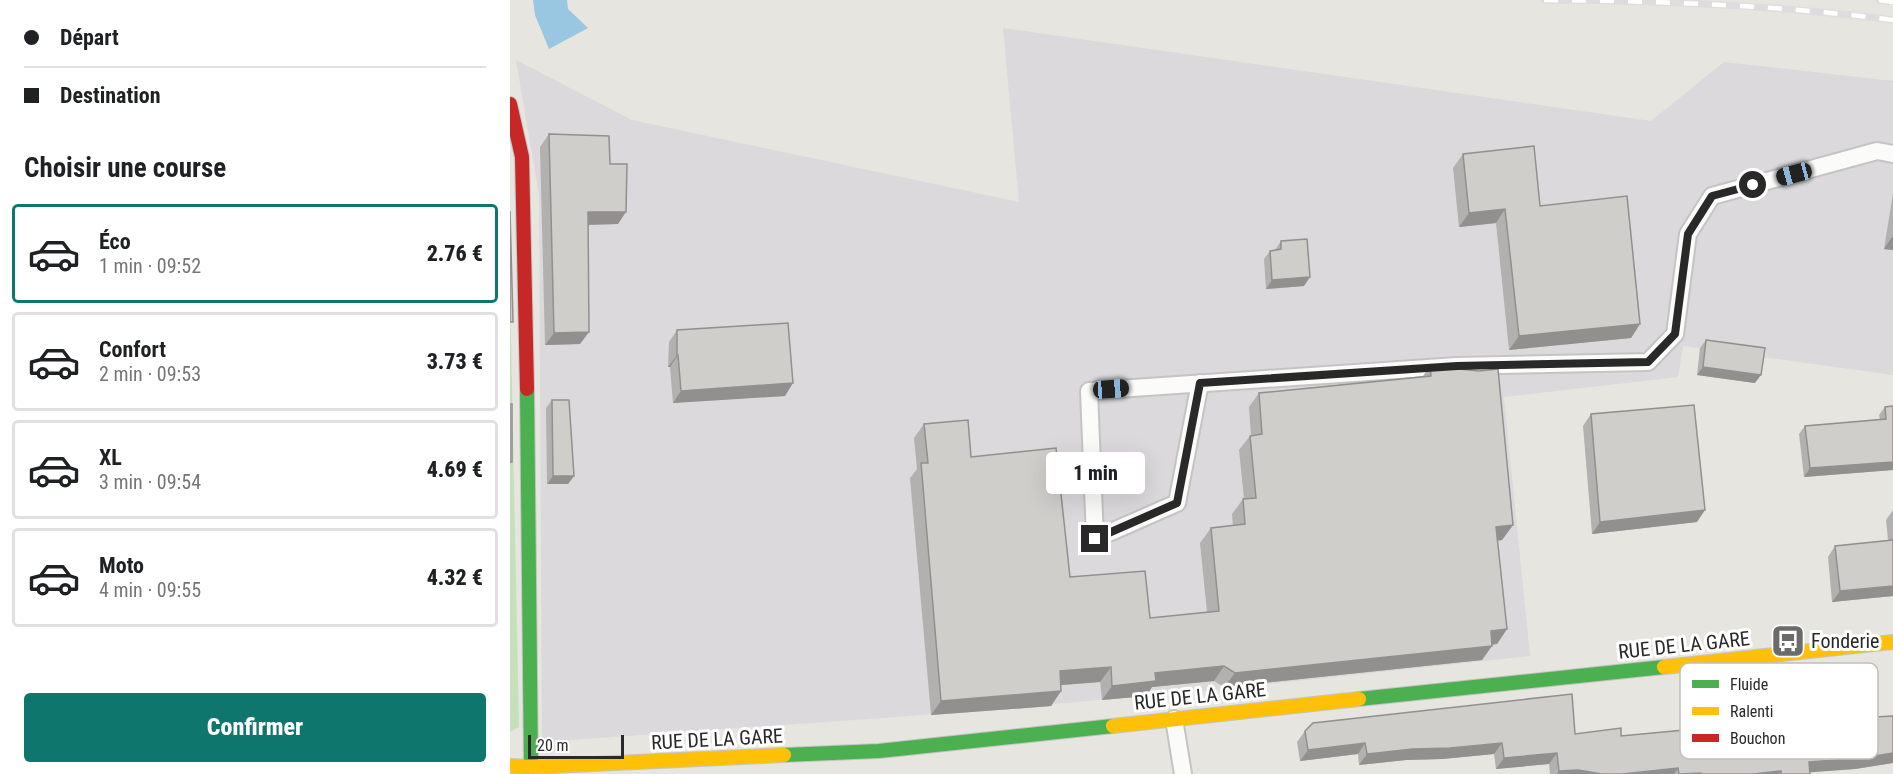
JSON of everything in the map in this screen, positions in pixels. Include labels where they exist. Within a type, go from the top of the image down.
[{"type":"main road","points":[[510,104],[522,157],[531,767]]},
{"type":"main road","name":"RUE DE LA GARE","points":[[1697,663],[1893,642]]},
{"type":"main road","name":"RUE DE LA GARE","points":[[510,766],[531,767],[879,751],[1680,665]]},
{"type":"lane","points":[[1200,383],[1177,503],[1095,539],[1089,391],[1200,383],[1457,366],[1648,362],[1675,334],[1688,234],[1712,196],[1877,151],[1893,154]]},
{"type":"lane","points":[[1174,719],[1183,774]]},
{"type":"shaded area","points":[[1003,28],[1651,121],[1724,62],[1893,81],[1893,375],[1683,346],[1678,377],[1504,397],[1530,656],[1174,694],[897,717],[542,742],[539,195],[516,60],[632,120],[1019,202]]},
{"type":"green space","points":[[510,290],[519,727],[510,732]]},
{"type":"water","points":[[533,0],[567,0],[568,9],[588,28],[549,49],[535,15]]},
{"type":"building","points":[[549,134],[609,136],[610,164],[627,164],[626,212],[588,212],[589,332],[554,333]]},
{"type":"building","points":[[1534,146],[1540,206],[1627,196],[1640,324],[1519,336],[1505,209],[1469,213],[1463,154]]},
{"type":"building","points":[[510,211],[513,322],[510,322]]},
{"type":"building","points":[[1307,239],[1310,277],[1272,280],[1270,251],[1281,249],[1281,241]]},
{"type":"building","points":[[788,323],[793,383],[681,391],[677,330]]},
{"type":"building","points":[[1706,340],[1765,348],[1761,375],[1703,367]]},
{"type":"building","points":[[1430,366],[1479,371],[1498,369],[1513,525],[1496,527],[1507,629],[1491,631],[1492,646],[1235,673],[1224,666],[1155,673],[1156,681],[1112,686],[1111,667],[1060,671],[1061,691],[941,701],[921,463],[928,463],[924,424],[968,420],[971,457],[1056,448],[1070,577],[1145,571],[1150,618],[1219,611],[1211,528],[1245,524],[1243,499],[1256,498],[1250,436],[1262,434],[1259,393],[1431,376]]},
{"type":"building","points":[[552,400],[569,400],[574,476],[553,476]]},
{"type":"building","points":[[510,404],[512,404],[512,462],[510,462]]},
{"type":"building","points":[[1694,405],[1705,510],[1600,522],[1591,414]]},
{"type":"building","points":[[1893,406],[1893,462],[1810,468],[1805,426],[1886,419],[1885,407]]},
{"type":"building","points":[[1893,540],[1893,586],[1840,591],[1835,546]]},
{"type":"building","points":[[1572,694],[1575,734],[1621,728],[1621,736],[1680,730],[1680,759],[1850,759],[1809,762],[1810,774],[1781,774],[1781,771],[1753,774],[1679,774],[1678,768],[1602,774],[1578,770],[1559,771],[1557,753],[1504,758],[1502,743],[1367,754],[1365,743],[1308,750],[1305,731],[1313,723]]},
{"type":"building","points":[[1893,716],[1893,753],[1878,756],[1878,717]]},
{"type":"railway","points":[[1544,0],[1718,5],[1893,20]]},
{"type":"railway","points":[[1879,0],[1893,2]]},
{"type":"traffic: fast","points":[[527,389],[531,767]]},
{"type":"traffic: fast","points":[[1359,699],[1664,667]]},
{"type":"traffic: fast","points":[[784,755],[879,751],[1113,726]]},
{"type":"traffic: slow","points":[[1701,663],[1893,642]]},
{"type":"traffic: slow","points":[[1664,667],[1680,665]]},
{"type":"traffic: slow","points":[[1113,726],[1359,699]]},
{"type":"traffic: slow","points":[[510,766],[531,767],[784,755]]},
{"type":"traffic: jam","points":[[510,104],[522,157],[527,389]]},
{"type":"place","name":"Fonderie","points":[[1788,641]]},
{"type":"route","points":[[1095,539],[1177,503],[1200,383],[1457,366],[1648,362],[1675,334],[1688,234],[1712,196],[1753,185]]}]
